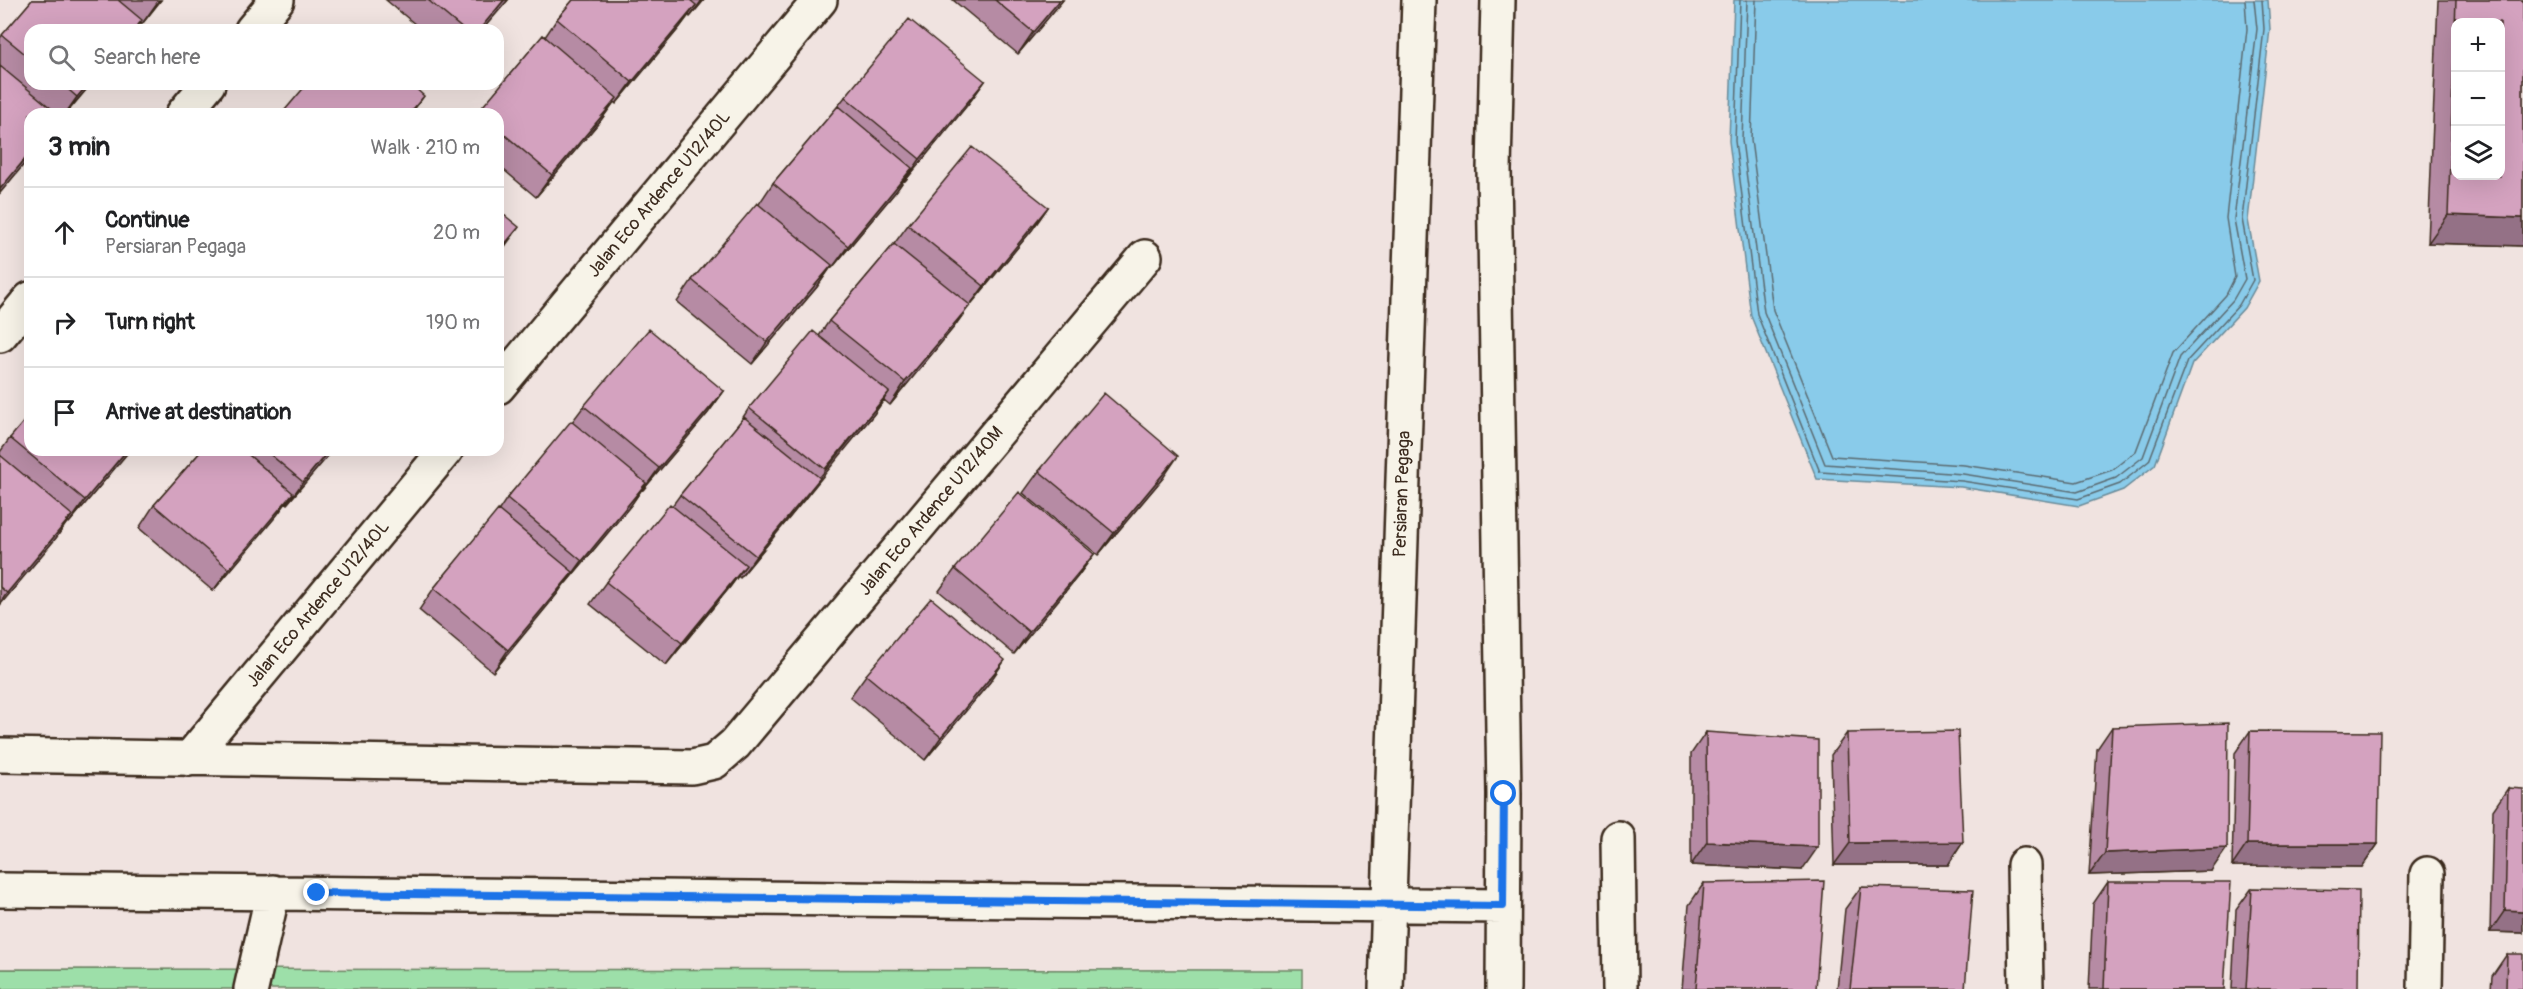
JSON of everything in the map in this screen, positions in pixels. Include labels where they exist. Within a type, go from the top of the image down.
[{"type":"street","points":[[257,24],[277,0]]},
{"type":"street","name":"Jalan Eco Ardence U12/40L","points":[[504,380],[820,0]]},
{"type":"street","name":"Persiaran Pegaga","points":[[1386,989],[1419,0]]},
{"type":"street","points":[[1498,0],[1494,170],[1504,794],[1503,989]]},
{"type":"street","points":[[188,108],[203,90]]},
{"type":"street","name":"Jalan Eco Ardence U12/40M","points":[[189,759],[692,767],[714,762],[735,744],[1145,257]]},
{"type":"street","points":[[0,335],[24,306]]},
{"type":"street","name":"Jalan Eco Ardence U12/40L","points":[[189,759],[441,456]]},
{"type":"street","points":[[0,756],[189,759]]},
{"type":"street","points":[[1618,838],[1620,989]]},
{"type":"street","points":[[2024,865],[2026,989]]},
{"type":"street","points":[[2425,989],[2427,874]]},
{"type":"street","points":[[0,890],[1503,906]]},
{"type":"street","points":[[251,989],[273,892]]},
{"type":"green space","points":[[0,969],[1302,970],[1302,989],[0,989]]},
{"type":"water","points":[[1734,0],[2268,0],[2270,29],[2248,220],[2259,281],[2244,308],[2192,364],[2155,465],[2123,490],[2079,506],[1961,487],[1817,479],[1751,316],[1729,141]]},
{"type":"building","points":[[32,0],[118,0],[142,20],[139,24],[24,24],[24,53],[2,35]]},
{"type":"building","points":[[428,0],[504,0],[484,24],[457,24]]},
{"type":"building","points":[[573,0],[690,0],[696,5],[632,82],[557,19]]},
{"type":"building","points":[[995,0],[1060,0],[1033,32]]},
{"type":"building","points":[[2456,0],[2523,0],[2523,218],[2448,215],[2451,134],[2451,180],[2505,180],[2505,18],[2455,18]]},
{"type":"building","points":[[909,19],[985,81],[920,159],[845,97]]},
{"type":"building","points":[[543,35],[617,98],[552,175],[504,134],[504,108],[481,108],[497,90],[504,90],[504,81]]},
{"type":"building","points":[[0,66],[24,86],[24,90],[29,90],[51,108],[24,108],[24,160],[0,189]]},
{"type":"building","points":[[69,90],[83,90],[77,97]]},
{"type":"building","points":[[302,90],[418,90],[424,96],[414,108],[287,108]]},
{"type":"building","points":[[838,106],[912,168],[848,246],[773,183]]},
{"type":"building","points":[[972,147],[1048,207],[984,286],[908,225]]},
{"type":"building","points":[[757,203],[832,265],[767,342],[692,280]]},
{"type":"building","points":[[504,215],[519,227],[504,245]]},
{"type":"building","points":[[894,244],[970,305],[905,382],[829,321]]},
{"type":"building","points":[[649,329],[724,391],[659,468],[584,406]]},
{"type":"building","points":[[813,331],[889,392],[825,469],[749,408]]},
{"type":"building","points":[[1104,393],[1178,456],[1114,533],[1039,471]]},
{"type":"building","points":[[744,417],[820,478],[756,556],[680,495]]},
{"type":"building","points":[[24,421],[24,450],[10,438]]},
{"type":"building","points":[[571,421],[646,483],[582,561],[507,498]]},
{"type":"building","points":[[0,455],[72,515],[7,593],[0,587]]},
{"type":"building","points":[[32,456],[122,456],[85,500]]},
{"type":"building","points":[[197,456],[250,456],[293,493],[229,569],[154,505]]},
{"type":"building","points":[[272,456],[324,456],[303,482]]},
{"type":"building","points":[[1019,492],[1094,554],[1029,632],[955,569]]},
{"type":"building","points":[[670,504],[746,565],[682,643],[606,582]]},
{"type":"building","points":[[498,510],[573,572],[508,650],[434,588]]},
{"type":"building","points":[[931,598],[1005,660],[941,737],[866,675]]},
{"type":"building","points":[[2228,723],[2227,848],[2105,853],[2112,727]]},
{"type":"building","points":[[1958,731],[1963,842],[1850,843],[1847,733]]},
{"type":"building","points":[[2250,731],[2380,732],[2378,844],[2247,844]]},
{"type":"building","points":[[1706,732],[1818,740],[1818,847],[1707,842]]},
{"type":"building","points":[[2508,788],[2523,789],[2523,911],[2505,910]]},
{"type":"building","points":[[1824,881],[1816,989],[1696,989],[1704,883]]},
{"type":"building","points":[[2108,882],[2231,882],[2224,989],[2104,989]]},
{"type":"building","points":[[1861,887],[1973,890],[1965,989],[1850,989]]},
{"type":"building","points":[[2252,888],[2359,890],[2358,989],[2246,989]]},
{"type":"building","points":[[2507,954],[2523,954],[2523,989],[2506,989]]},
{"type":"route","points":[[317,893],[1503,906],[1504,794]]}]
